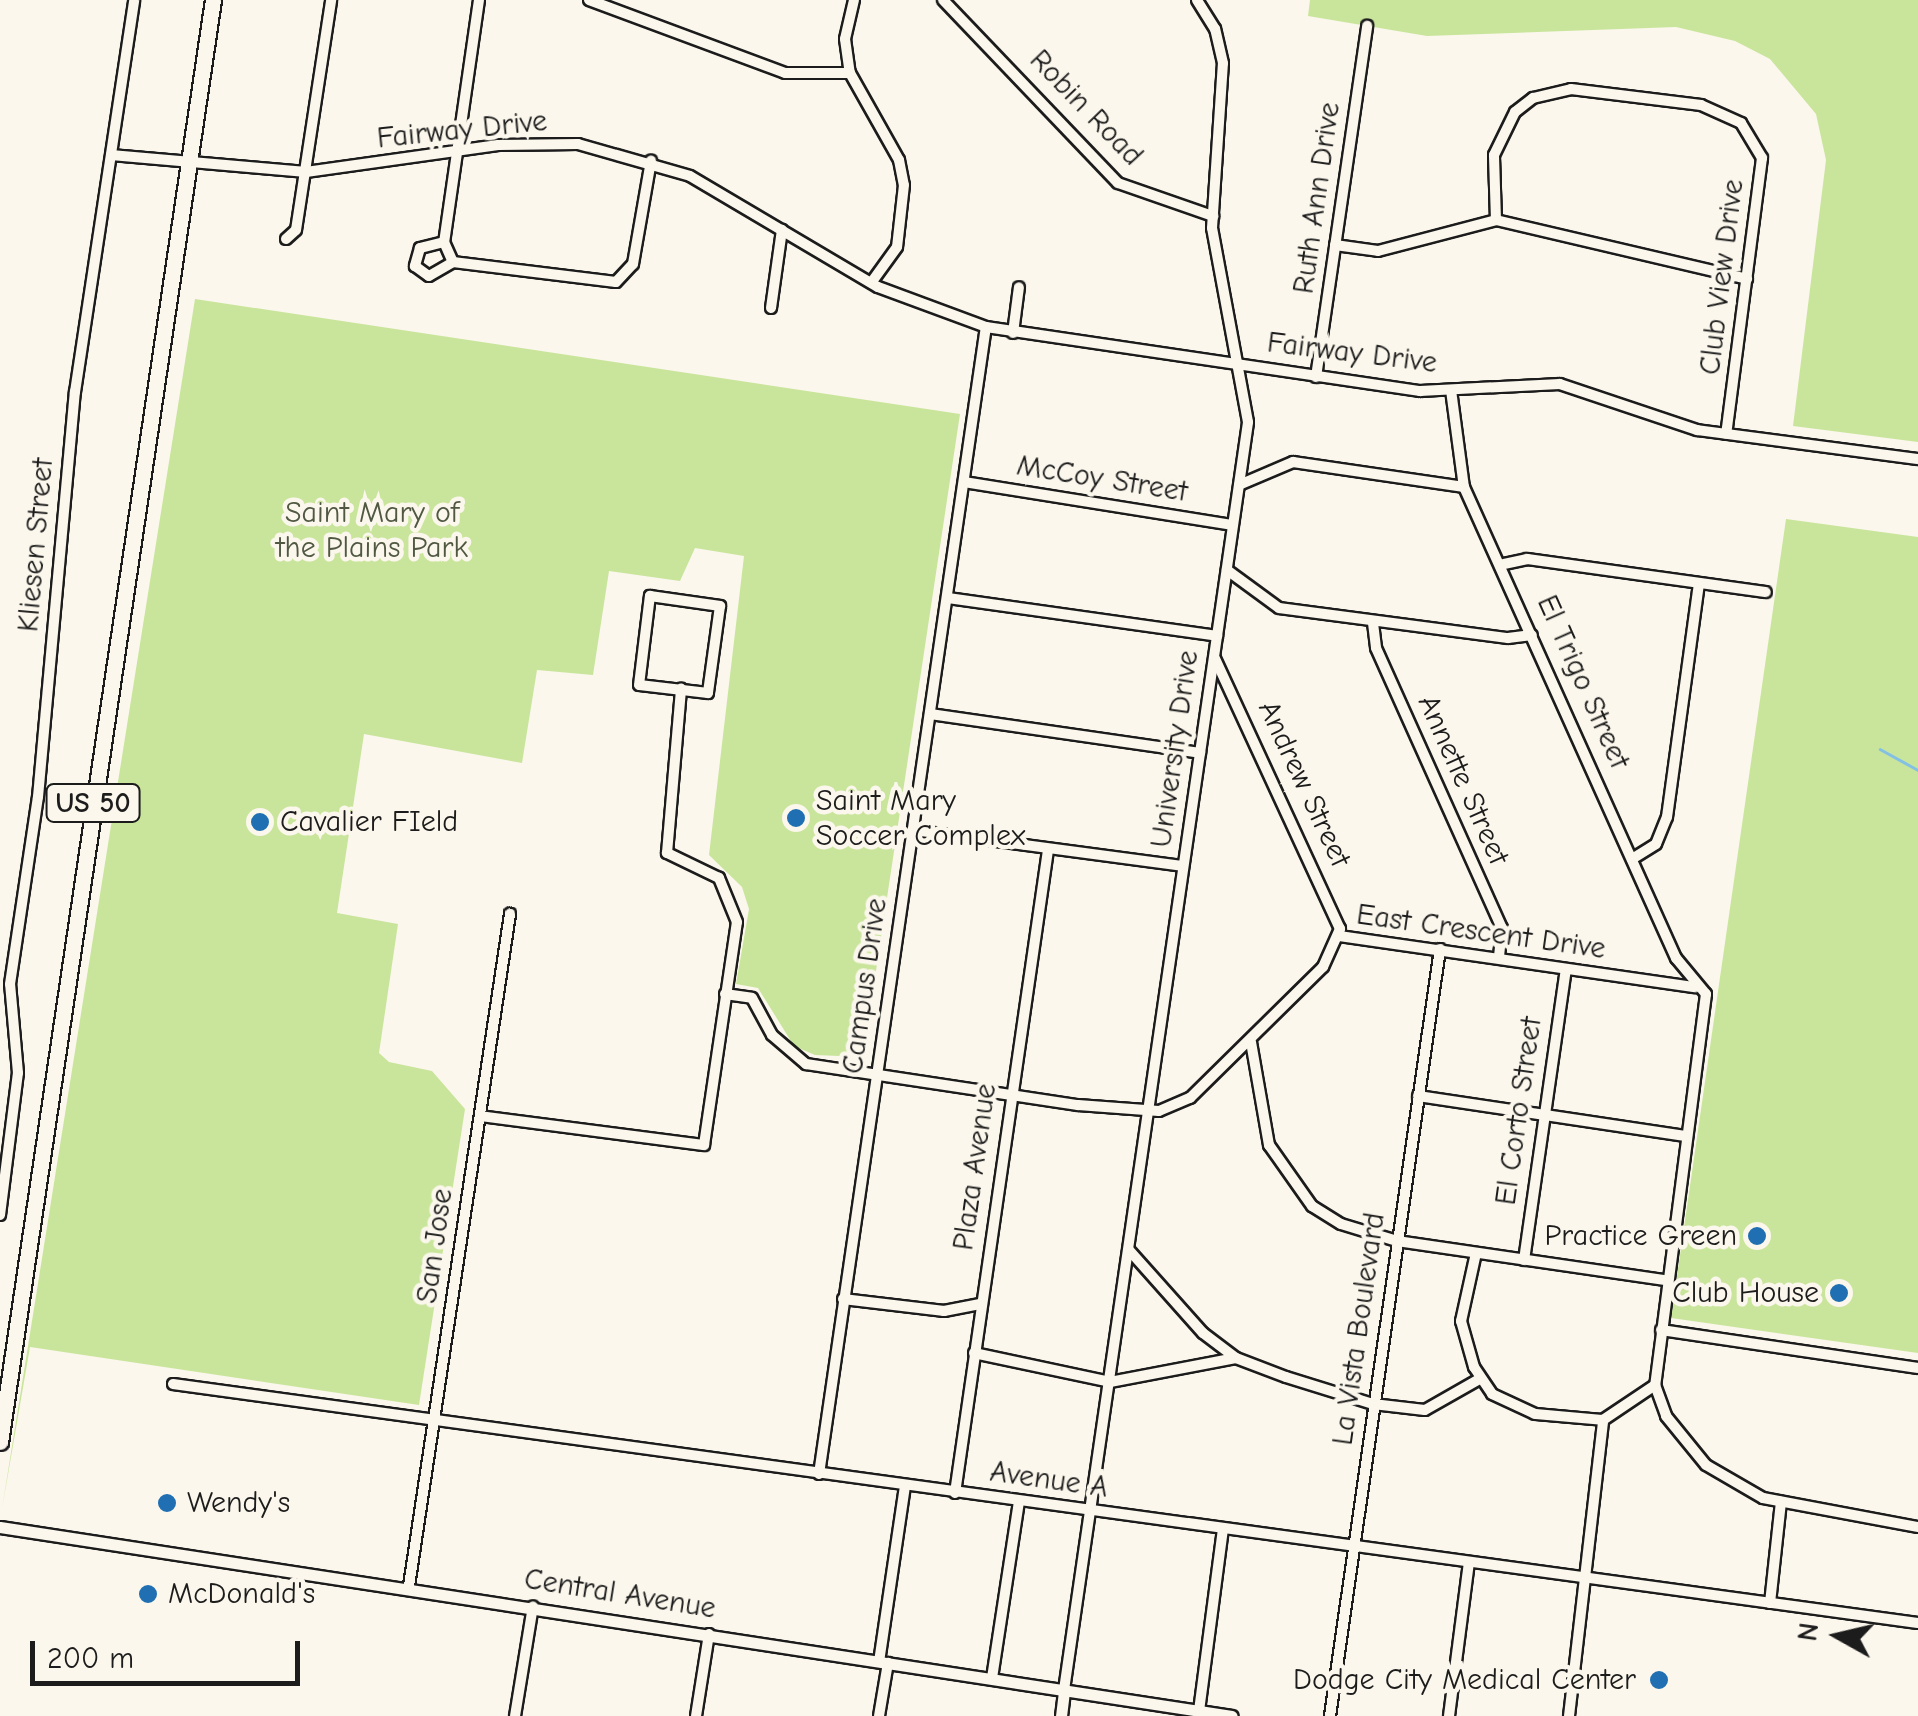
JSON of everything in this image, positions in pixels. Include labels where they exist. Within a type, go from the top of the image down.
[{"type":"highway","name":"US 50","points":[[0,1442],[213,0]]},
{"type":"street","name":"Kliesen Street","points":[[0,1215],[18,1073],[5,990],[38,797],[74,392],[134,0]]},
{"type":"street","points":[[286,239],[296,230],[331,0]]},
{"type":"street","points":[[454,262],[444,242],[479,0]]},
{"type":"street","points":[[589,0],[785,73],[850,73]]},
{"type":"street","points":[[854,0],[845,39],[850,73],[898,160],[904,186],[897,247],[871,283]]},
{"type":"street","name":"Robin Road","points":[[943,0],[1118,183],[1213,216]]},
{"type":"street","name":"University Drive","points":[[1064,1690],[1248,422],[1239,364],[1216,275],[1213,216],[1223,63],[1215,29],[1197,0]]},
{"type":"street","name":"Ruth Ann Drive","points":[[1316,376],[1367,26]]},
{"type":"street","name":"Club View Drive","points":[[1496,220],[1494,155],[1515,112],[1533,98],[1571,89],[1720,110],[1740,123],[1762,158],[1726,434]]},
{"type":"street","name":"Fairway Drive","points":[[111,155],[306,172],[457,151],[578,144],[651,161],[914,306],[986,327],[1316,376],[1451,390],[1560,384],[1726,434],[1918,459]]},
{"type":"street","points":[[444,242],[420,248],[415,266],[429,276],[454,262],[616,282],[633,264],[651,161]]},
{"type":"street","points":[[1335,245],[1378,251],[1496,220],[1748,279]]},
{"type":"street","points":[[771,308],[782,230]]},
{"type":"street","points":[[1013,332],[1019,287]]},
{"type":"street","name":"Campus Drive","points":[[819,1474],[986,327]]},
{"type":"street","name":"El Trigo Street","points":[[1451,390],[1464,487],[1504,564],[1632,859],[1695,987],[1706,994],[1665,1280],[1655,1385]]},
{"type":"street","points":[[1239,484],[1293,462],[1464,487]]},
{"type":"street","name":"McCoy Street","points":[[964,482],[1232,525]]},
{"type":"street","points":[[1504,564],[1527,559],[1766,592]]},
{"type":"street","points":[[1227,570],[1279,608],[1508,638],[1532,634]]},
{"type":"street","points":[[1632,859],[1656,844],[1667,817],[1699,583]]},
{"type":"street","points":[[650,596],[720,606],[708,693],[681,689],[639,685],[650,596]]},
{"type":"street","points":[[948,598],[1217,636]]},
{"type":"street","name":"Annette Street","points":[[1373,622],[1376,648],[1502,928],[1499,958]]},
{"type":"street","name":"Andrew Street","points":[[1214,656],[1339,918],[1339,936]]},
{"type":"street","points":[[480,1116],[704,1145],[737,922],[731,896],[719,878],[667,853],[681,689]]},
{"type":"street","points":[[930,714],[1200,753]]},
{"type":"street","points":[[913,830],[1183,866]]},
{"type":"street","name":"Plaza Avenue","points":[[954,1493],[1048,850]]},
{"type":"street","name":"San Jose","points":[[409,1586],[510,914]]},
{"type":"street","name":"East Crescent Drive","points":[[1148,1112],[1190,1098],[1323,967],[1339,936],[1695,987]]},
{"type":"street","name":"La Vista Boulevard","points":[[1330,1716],[1440,949]]},
{"type":"street","name":"El Corto Street","points":[[1524,1260],[1566,970]]},
{"type":"street","points":[[725,994],[752,998],[788,1054],[806,1064],[1148,1112]]},
{"type":"street","points":[[1250,1042],[1269,1144],[1287,1177],[1312,1206],[1341,1224],[1397,1241],[1665,1280]]},
{"type":"street","points":[[1418,1096],[1687,1136]]},
{"type":"street","points":[[1130,1250],[1203,1333],[1236,1358],[1373,1404],[1425,1410],[1482,1378]]},
{"type":"street","points":[[1476,1253],[1461,1321],[1482,1378],[1507,1404],[1535,1414],[1602,1420],[1655,1385],[1680,1439],[1706,1466],[1782,1502],[1918,1527]]},
{"type":"street","points":[[843,1299],[944,1311],[981,1304]]},
{"type":"street","points":[[1661,1330],[1918,1368]]},
{"type":"street","points":[[974,1353],[1110,1382],[1236,1358]]},
{"type":"street","name":"Avenue A","points":[[173,1384],[1918,1622]]},
{"type":"street","points":[[1569,1716],[1602,1420]]},
{"type":"street","points":[[879,1716],[905,1486]]},
{"type":"street","points":[[992,1678],[1019,1502]]},
{"type":"street","points":[[1770,1602],[1782,1502]]},
{"type":"street","name":"Central Avenue","points":[[0,1527],[409,1586],[1232,1716]]},
{"type":"street","points":[[1199,1711],[1224,1530]]},
{"type":"street","points":[[1449,1716],[1469,1562]]},
{"type":"street","points":[[515,1716],[533,1606]]},
{"type":"street","points":[[696,1716],[708,1634]]},
{"type":"street","points":[[1061,1716],[1064,1690]]},
{"type":"green space","points":[[1310,0],[1918,0],[1918,442],[1793,426],[1826,160],[1816,114],[1770,59],[1735,41],[1676,27],[1427,36],[1308,16]]},
{"type":"green space","name":"Saint Mary of the Plains Park","points":[[195,299],[960,414],[863,1057],[815,1055],[794,1046],[758,988],[736,984],[749,909],[742,887],[709,855],[744,556],[695,548],[680,581],[609,571],[593,675],[537,670],[522,763],[364,734],[337,913],[398,924],[379,1053],[389,1062],[432,1071],[465,1109],[419,1405],[30,1347],[2,1509]]},
{"type":"green space","points":[[1786,519],[1918,537],[1918,1353],[1671,1318]]},
{"type":"waterway","points":[[1880,749],[1918,770]]},
{"type":"place","name":"Saint Mary Soccer Complex","points":[[796,818]]},
{"type":"place","name":"Cavalier FIeld","points":[[260,822]]},
{"type":"place","name":"Practice Green","points":[[1757,1236]]},
{"type":"place","name":"Club House","points":[[1839,1293]]},
{"type":"place","name":"Wendy's","points":[[167,1503]]},
{"type":"place","name":"McDonald's","points":[[148,1594]]},
{"type":"place","name":"Dodge City Medical Center","points":[[1659,1680]]}]
